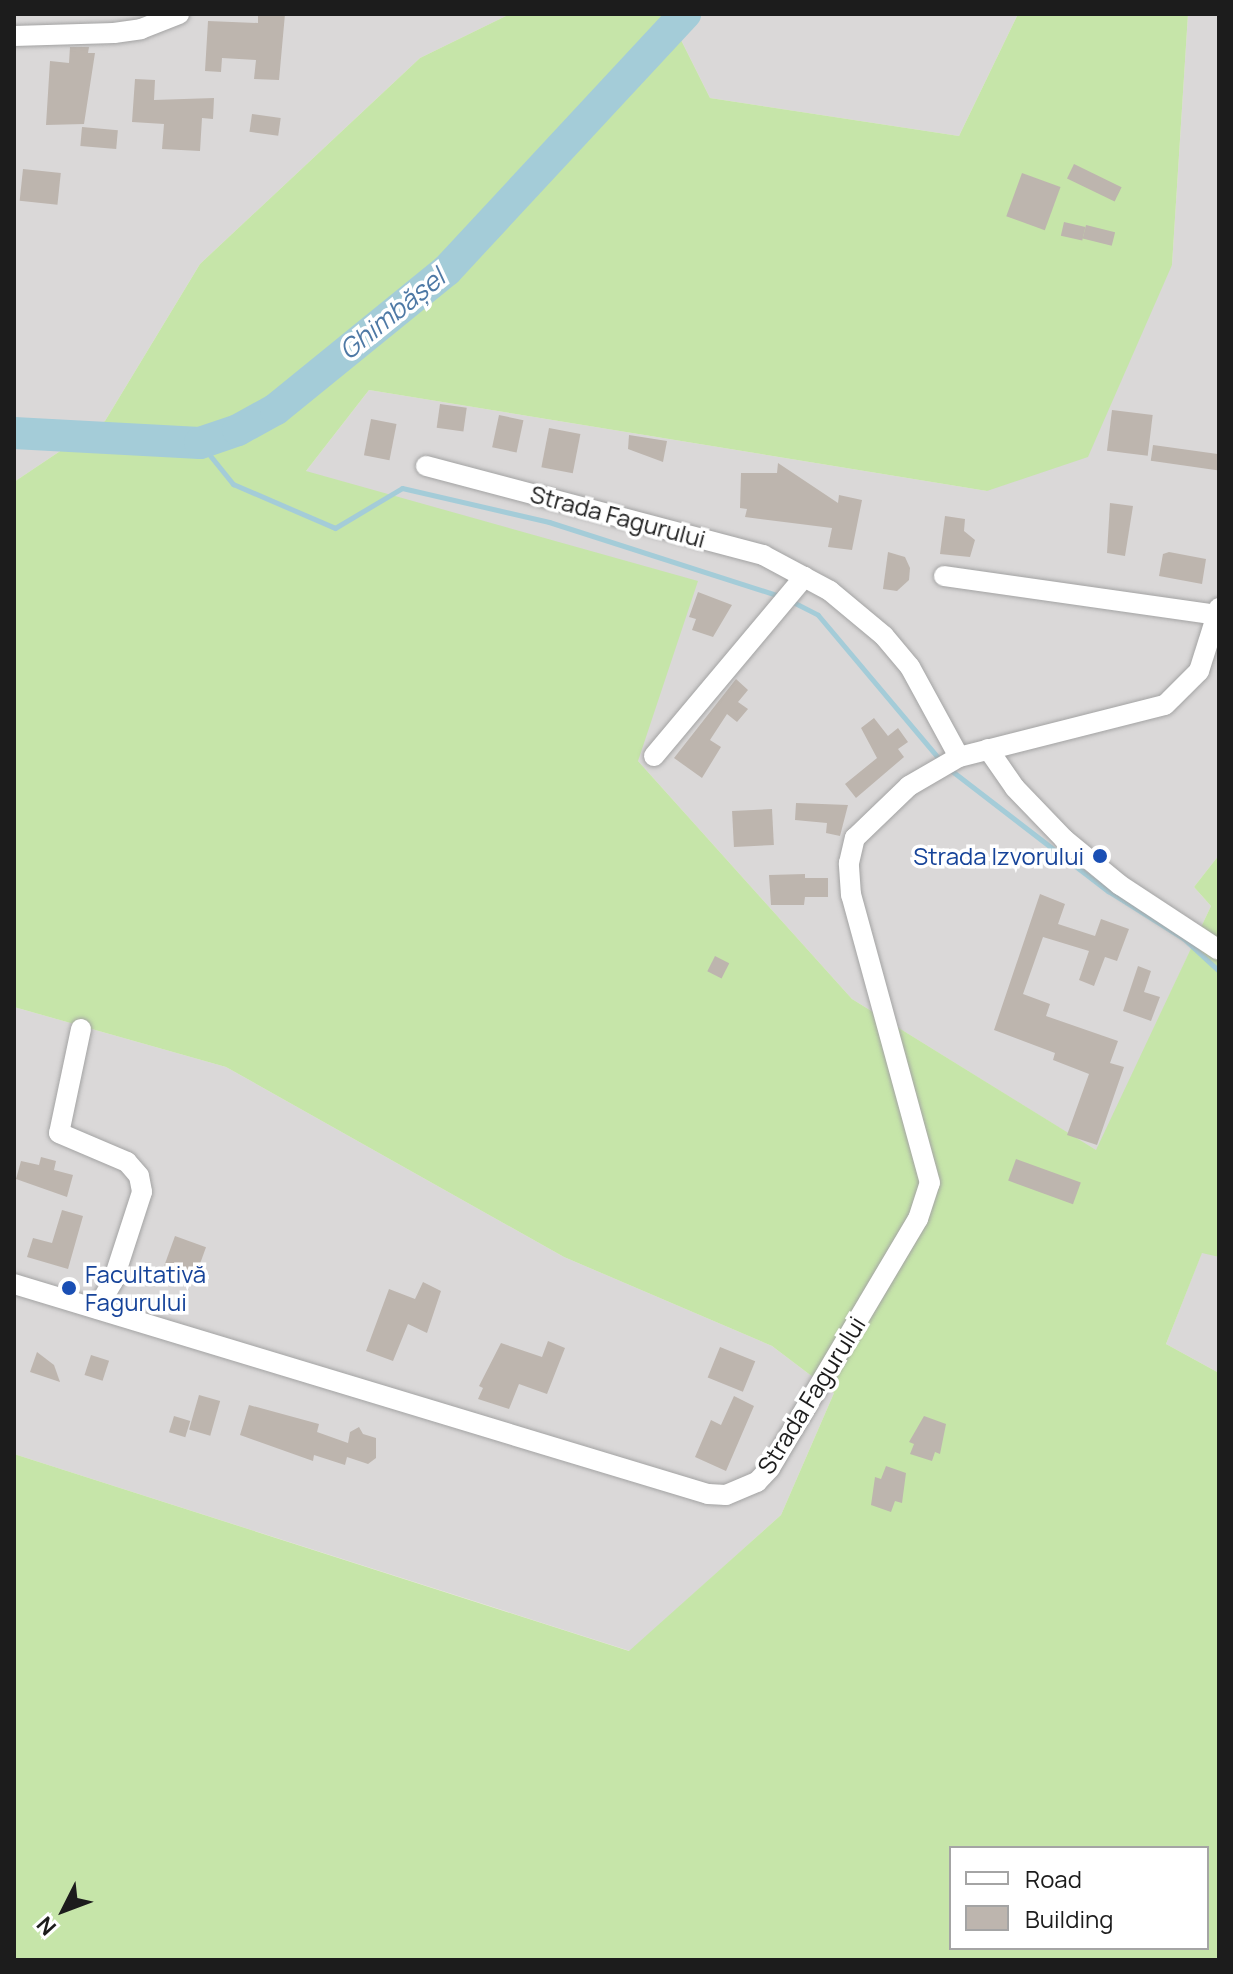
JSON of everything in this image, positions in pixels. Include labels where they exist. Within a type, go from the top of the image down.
[{"type":"street","points":[[14,36],[114,33],[179,14]]},
{"type":"street","name":"Strada Fagurului","points":[[426,466],[763,555],[791,591],[855,608],[884,636],[910,667],[949,762]]},
{"type":"street","points":[[944,576],[1218,611]]},
{"type":"street","points":[[654,756],[791,591]]},
{"type":"street","name":"Strada Fagurului","points":[[14,1284],[708,1494],[726,1495],[757,1482],[770,1468],[910,1232],[928,1191],[929,1165],[869,969],[849,863],[855,838],[873,817],[949,762],[988,749],[1165,705],[1199,671],[1218,611]]},
{"type":"street","points":[[988,749],[1015,788],[1064,839],[1120,885],[1219,950]]},
{"type":"street","points":[[81,1029],[59,1133],[127,1162],[139,1176],[142,1192],[113,1281],[97,1309]]},
{"type":"shaded area","points":[[14,14],[510,14],[420,58],[200,264],[105,421],[14,482]]},
{"type":"shaded area","points":[[668,14],[1018,14],[959,136],[710,98]]},
{"type":"shaded area","points":[[1188,14],[1219,14],[1219,855],[1194,887],[1211,906],[1097,1151],[852,999],[638,761],[306,471],[369,390],[987,491],[1172,265]]},
{"type":"shaded area","points":[[14,1007],[226,1067],[564,1257],[772,1346],[834,1393],[781,1515],[630,1651],[14,1454]]},
{"type":"shaded area","points":[[1202,1252],[1219,1257],[1219,1373],[1166,1344]]},
{"type":"green space","points":[[510,14],[668,14],[710,98],[959,136],[1018,14],[1188,14],[1172,265],[1088,457],[987,491],[369,390],[306,471],[698,581],[638,761],[852,999],[1096,1150],[1211,906],[1194,887],[1219,855],[1219,1257],[1202,1253],[1166,1344],[1219,1373],[1219,1960],[14,1960],[14,1454],[629,1651],[781,1515],[834,1393],[772,1346],[564,1257],[226,1067],[14,1007],[14,482],[105,421],[200,264],[420,58]]},
{"type":"building","points":[[258,14],[285,14],[279,80],[254,79],[256,60],[222,58],[221,72],[205,71],[208,21],[258,23]]},
{"type":"building","points":[[70,47],[89,47],[88,53],[95,53],[84,124],[46,125],[50,61],[69,63]]},
{"type":"building","points":[[135,79],[155,80],[154,100],[214,98],[213,119],[202,118],[200,151],[162,149],[164,124],[132,122]]},
{"type":"building","points":[[252,114],[281,118],[278,136],[249,132]]},
{"type":"building","points":[[82,127],[118,130],[116,149],[80,146]]},
{"type":"building","points":[[1074,164],[1122,187],[1115,202],[1067,178]]},
{"type":"building","points":[[23,169],[61,173],[57,205],[20,201]]},
{"type":"building","points":[[1022,173],[1061,187],[1045,230],[1006,216]]},
{"type":"building","points":[[1064,222],[1085,227],[1082,241],[1061,236]]},
{"type":"building","points":[[1086,225],[1115,232],[1112,246],[1083,239]]},
{"type":"building","points":[[440,404],[467,408],[463,432],[437,428]]},
{"type":"building","points":[[1112,410],[1153,415],[1148,456],[1107,451]]},
{"type":"building","points":[[499,415],[523,420],[517,452],[492,447]]},
{"type":"building","points":[[371,419],[397,424],[389,460],[364,455]]},
{"type":"building","points":[[549,428],[580,434],[573,473],[541,467]]},
{"type":"building","points":[[629,435],[667,441],[663,462],[628,449]]},
{"type":"building","points":[[1153,445],[1219,454],[1217,470],[1151,461]]},
{"type":"building","points":[[778,463],[838,503],[839,495],[862,500],[852,550],[828,547],[832,528],[745,517],[747,509],[740,508],[741,473],[777,473]]},
{"type":"building","points":[[1110,503],[1133,506],[1125,556],[1107,553]]},
{"type":"building","points":[[945,516],[965,519],[964,531],[975,540],[970,557],[940,554]]},
{"type":"building","points":[[888,552],[905,557],[910,568],[909,580],[897,591],[883,589]]},
{"type":"building","points":[[1169,552],[1206,559],[1202,584],[1159,576],[1163,554]]},
{"type":"building","points":[[698,592],[732,605],[713,637],[692,630],[696,619],[689,617]]},
{"type":"building","points":[[736,679],[748,690],[738,702],[748,709],[737,722],[727,714],[710,740],[721,747],[702,778],[674,758]]},
{"type":"building","points":[[874,718],[888,736],[898,728],[908,742],[898,749],[904,757],[856,798],[845,784],[877,758],[861,728]]},
{"type":"building","points":[[796,803],[848,805],[840,836],[826,833],[827,823],[795,820]]},
{"type":"building","points":[[772,809],[774,845],[734,847],[732,811]]},
{"type":"building","points":[[805,874],[805,878],[828,878],[828,897],[805,897],[804,905],[771,905],[769,875]]},
{"type":"building","points":[[1040,894],[1065,904],[1058,924],[1095,936],[1101,919],[1129,929],[1117,961],[1105,957],[1094,986],[1079,980],[1089,951],[1043,937],[1023,994],[1050,1004],[1046,1016],[1118,1041],[1110,1063],[1124,1067],[1097,1145],[1067,1135],[1089,1074],[1053,1060],[1055,1053],[994,1030]]},
{"type":"building","points":[[715,956],[729,963],[722,978],[707,971]]},
{"type":"building","points":[[1138,966],[1151,971],[1144,992],[1160,997],[1151,1021],[1123,1011]]},
{"type":"building","points":[[41,1157],[56,1161],[54,1170],[73,1175],[67,1197],[16,1179],[21,1161],[39,1165]]},
{"type":"building","points":[[1016,1159],[1081,1183],[1073,1204],[1008,1181]]},
{"type":"building","points":[[62,1210],[83,1216],[68,1269],[27,1257],[33,1238],[52,1243]]},
{"type":"building","points":[[175,1236],[206,1247],[195,1276],[164,1265]]},
{"type":"building","points":[[423,1282],[441,1291],[427,1333],[408,1324],[393,1361],[366,1351],[389,1289],[415,1299]]},
{"type":"building","points":[[548,1341],[565,1348],[547,1394],[519,1384],[509,1409],[478,1399],[483,1388],[479,1386],[501,1343],[542,1357]]},
{"type":"building","points":[[720,1347],[755,1361],[743,1392],[708,1378]]},
{"type":"building","points":[[37,1352],[54,1365],[60,1382],[30,1372]]},
{"type":"building","points":[[91,1355],[109,1361],[103,1381],[85,1375]]},
{"type":"building","points":[[199,1395],[220,1401],[210,1436],[189,1430]]},
{"type":"building","points":[[734,1396],[754,1406],[726,1471],[695,1457],[711,1420],[721,1425]]},
{"type":"building","points":[[249,1405],[319,1424],[317,1432],[348,1443],[350,1432],[359,1427],[363,1434],[376,1438],[376,1458],[368,1464],[347,1457],[345,1465],[314,1455],[313,1461],[240,1435]]},
{"type":"building","points":[[174,1416],[190,1421],[185,1437],[169,1432]]},
{"type":"building","points":[[924,1416],[946,1424],[940,1454],[935,1452],[932,1461],[910,1454],[914,1444],[909,1442]]},
{"type":"building","points":[[886,1466],[906,1473],[902,1503],[895,1501],[891,1512],[871,1505],[875,1477],[881,1479]]},
{"type":"waterway","name":"Ghimbășel","points":[[14,433],[200,443],[238,430],[276,409],[447,270],[685,14]]},
{"type":"waterway","points":[[200,443],[233,484],[335,528],[402,488],[549,522],[782,597]]},
{"type":"waterway","points":[[791,601],[818,615],[941,761]]},
{"type":"waterway","points":[[948,768],[1108,891],[1183,938],[1219,971]]},
{"type":"place","name":"Strada Izvorului","points":[[1100,856]]},
{"type":"place","name":"Facultativă Fagurului","points":[[69,1288]]}]
